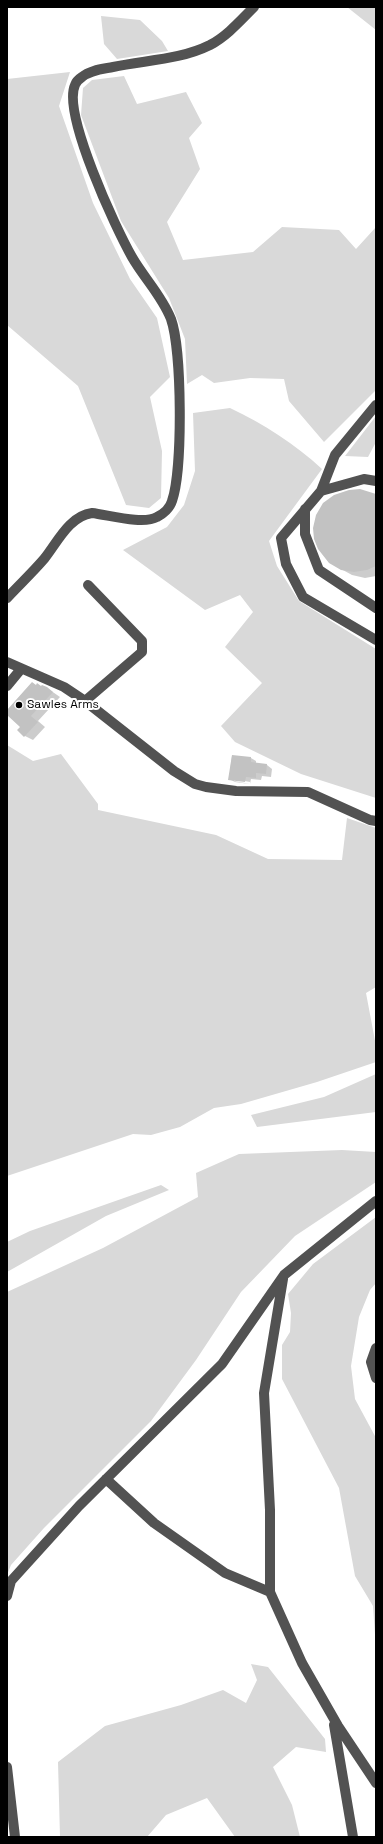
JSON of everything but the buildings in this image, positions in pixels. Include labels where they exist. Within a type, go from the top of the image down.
[{"type":"street","points":[[7,598],[45,557],[59,537],[84,514],[92,513],[143,520],[152,520],[159,517],[172,502],[177,471],[179,426],[178,374],[175,337],[171,320],[165,306],[124,242],[105,202],[77,125],[72,93],[82,76],[96,70],[173,57],[197,51],[211,45],[225,36],[254,7]]},
{"type":"street","points":[[376,406],[335,455],[321,491],[281,538],[286,564],[304,597],[376,640]]},
{"type":"street","points":[[321,491],[364,479],[376,481]]},
{"type":"street","points":[[305,509],[305,534],[319,570],[376,608]]},
{"type":"street","points":[[85,701],[142,652],[142,641],[88,585]]},
{"type":"street","points":[[7,662],[52,681],[85,701],[174,771],[196,784],[206,787],[236,791],[308,792],[370,820],[376,821]]},
{"type":"street","points":[[7,686],[21,669]]},
{"type":"street","points":[[7,1596],[11,1581],[80,1506],[222,1364],[284,1275],[376,1201]]},
{"type":"street","points":[[284,1275],[264,1393],[270,1510],[270,1592],[302,1663],[334,1719],[376,1782]]},
{"type":"street","points":[[376,1348],[370,1362],[376,1378]]},
{"type":"street","points":[[106,1479],[154,1523],[224,1574],[270,1592]]},
{"type":"street","points":[[334,1719],[354,1837]]},
{"type":"street","points":[[7,1767],[15,1837]]},
{"type":"shaded area","points":[[347,7],[376,7],[376,30]]},
{"type":"shaded area","points":[[101,16],[140,20],[162,41],[168,51],[117,59],[104,44]]},
{"type":"shaded area","points":[[70,72],[59,106],[93,203],[130,279],[157,318],[170,377],[150,397],[162,451],[161,498],[149,508],[126,505],[78,386],[7,325],[7,79]]},
{"type":"shaded area","points":[[124,76],[137,104],[186,92],[202,123],[189,138],[200,169],[167,222],[183,260],[253,252],[282,227],[339,230],[356,249],[376,227],[376,390],[324,442],[289,401],[284,379],[250,378],[214,383],[202,375],[187,384],[185,339],[169,298],[121,221],[81,115],[83,88],[92,80]]},
{"type":"shaded area","points":[[230,408],[279,435],[322,469],[269,541],[277,566],[299,601],[376,649],[376,798],[301,774],[235,742],[221,726],[262,683],[225,647],[253,612],[240,595],[205,610],[123,550],[167,527],[184,505],[195,471],[193,413]]},
{"type":"shaded area","points":[[376,416],[376,442],[368,457],[345,456]]},
{"type":"shaded area","points":[[7,745],[33,761],[61,754],[98,804],[98,810],[216,835],[268,859],[342,860],[347,818],[376,828],[376,987],[366,993],[376,1046],[376,1062],[317,1082],[241,1104],[214,1108],[180,1127],[151,1135],[133,1134],[7,1176]]},
{"type":"shaded area","points":[[376,1074],[376,1112],[257,1127],[251,1115],[324,1097]]},
{"type":"shaded area","points":[[342,1150],[376,1152],[376,1182],[295,1236],[241,1292],[196,1360],[151,1421],[44,1528],[11,1565],[7,1575],[7,1292],[103,1248],[198,1197],[196,1173],[239,1154]]},
{"type":"shaded area","points":[[161,1185],[169,1190],[106,1216],[7,1272],[7,1242],[30,1231]]},
{"type":"shaded area","points":[[376,1217],[376,1283],[370,1290],[359,1317],[351,1366],[355,1399],[376,1438],[376,1649],[373,1606],[355,1576],[339,1488],[282,1379],[282,1345],[290,1332],[291,1313],[288,1294],[313,1264]]},
{"type":"shaded area","points":[[251,1664],[268,1667],[325,1739],[326,1752],[296,1747],[273,1767],[292,1805],[300,1837],[235,1837],[207,1798],[166,1815],[147,1837],[60,1837],[58,1762],[105,1726],[181,1705],[223,1690],[246,1703],[257,1680]]},
{"type":"place","name":"Sawles Arms","points":[[19,705]]}]
